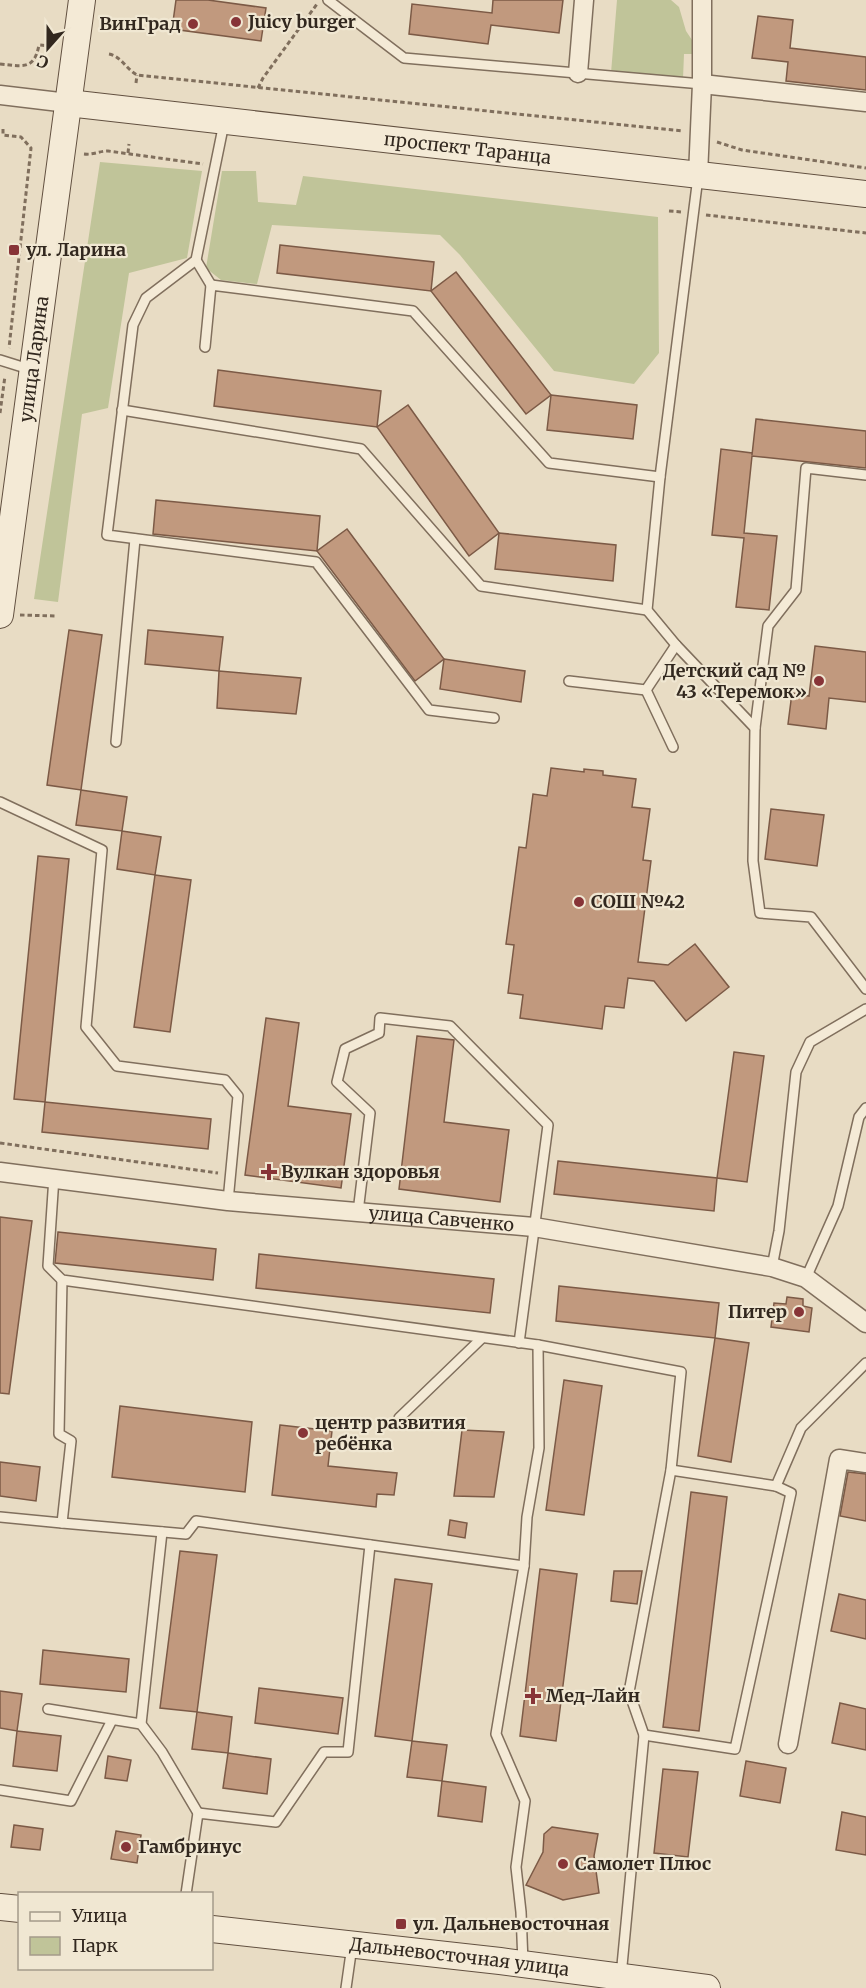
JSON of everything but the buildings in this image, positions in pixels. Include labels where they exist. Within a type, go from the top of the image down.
[{"type":"main road","name":"улица Ларина","points":[[0,614],[82,0]]},
{"type":"main road","name":"проспект Таранца","points":[[68,103],[866,194]]},
{"type":"main road","points":[[0,1907],[18,1909]]},
{"type":"main road","name":"Дальневосточная улица","points":[[213,1929],[523,1964],[628,1980],[707,1988]]},
{"type":"street","points":[[578,73],[584,0]]},
{"type":"street","points":[[698,175],[702,84],[702,0]]},
{"type":"street","points":[[702,84],[866,102]]},
{"type":"street","points":[[0,95],[68,103]]},
{"type":"street","name":"улица Савченко","points":[[0,1172],[54,1177],[228,1201],[534,1227],[772,1267],[806,1278],[866,1323]]},
{"type":"street","points":[[788,1744],[839,1459],[866,1462]]},
{"type":"lane","points":[[328,0],[404,58],[702,84]]},
{"type":"lane","points":[[225,120],[196,260],[146,298],[133,325],[107,535],[316,562],[429,710],[495,718]]},
{"type":"lane","points":[[647,610],[660,477],[698,175]]},
{"type":"lane","points":[[196,260],[211,285],[205,347]]},
{"type":"lane","points":[[211,285],[413,311],[549,463],[660,477]]},
{"type":"lane","points":[[3,362],[34,371]]},
{"type":"lane","points":[[122,410],[361,449],[481,586],[647,610],[676,645],[755,728]]},
{"type":"lane","points":[[866,475],[806,468],[796,590],[768,626],[755,728],[753,861],[760,913],[811,917],[866,989]]},
{"type":"lane","points":[[116,742],[135,539]]},
{"type":"lane","points":[[646,690],[676,645]]},
{"type":"lane","points":[[569,681],[646,690]]},
{"type":"lane","points":[[646,690],[673,747]]},
{"type":"lane","points":[[0,802],[102,850],[86,1027],[117,1066],[225,1080],[238,1096],[228,1201]]},
{"type":"lane","points":[[772,1267],[779,1231],[796,1072],[810,1042],[866,1009]]},
{"type":"lane","points":[[358,1212],[370,1113],[337,1082],[345,1048],[379,1034],[380,1018],[450,1026],[548,1125],[519,1342]]},
{"type":"lane","points":[[806,1278],[838,1206],[859,1117],[866,1108]]},
{"type":"lane","points":[[54,1177],[48,1266],[62,1280],[519,1342],[681,1372],[670,1470],[629,1692],[644,1735],[628,1980]]},
{"type":"lane","points":[[62,1280],[58,1434],[71,1441],[62,1523]]},
{"type":"lane","points":[[399,1418],[482,1338]]},
{"type":"lane","points":[[523,1964],[516,1867],[525,1801],[496,1734],[524,1566],[527,1518],[539,1448],[538,1345]]},
{"type":"lane","points":[[776,1485],[801,1428],[866,1363]]},
{"type":"lane","points":[[644,1735],[735,1749],[791,1492],[776,1485],[670,1470]]},
{"type":"lane","points":[[0,1517],[186,1534],[196,1521],[524,1566]]},
{"type":"lane","points":[[162,1532],[141,1724],[162,1752],[198,1813],[186,1892]]},
{"type":"lane","points":[[198,1813],[276,1822],[324,1752],[348,1752],[370,1545]]},
{"type":"lane","points":[[48,1709],[141,1724]]},
{"type":"lane","points":[[0,1790],[70,1801],[112,1720]]},
{"type":"lane","points":[[346,1988],[352,1945]]},
{"type":"path","points":[[258,88],[320,0]]},
{"type":"path","points":[[0,64],[10,67],[30,64],[37,57],[39,45],[50,46]]},
{"type":"path","points":[[109,54],[116,56],[137,75],[348,95],[686,132],[742,150],[866,168]]},
{"type":"path","points":[[136,83],[137,75]]},
{"type":"path","points":[[3,129],[3,135],[21,137],[31,148],[38,149]]},
{"type":"path","points":[[128,153],[129,144]]},
{"type":"path","points":[[0,413],[3,362],[31,148]]},
{"type":"path","points":[[84,154],[93,155],[101,151],[128,153],[215,166]]},
{"type":"path","points":[[669,211],[866,233]]},
{"type":"path","points":[[0,614],[56,616]]},
{"type":"path","points":[[0,1143],[230,1175]]},
{"type":"green space","points":[[617,0],[671,0],[679,7],[686,31],[694,43],[692,54],[684,54],[683,79],[611,73]]},
{"type":"green space","points":[[100,162],[202,171],[187,258],[129,273],[108,408],[82,414],[58,602],[34,599]]},
{"type":"green space","points":[[222,171],[256,171],[258,202],[296,205],[303,176],[658,217],[659,353],[634,384],[554,371],[460,255],[440,235],[272,225],[257,284],[221,280],[206,268]]},
{"type":"place","name":"Juicy burger","points":[[236,22]]},
{"type":"place","name":"ВинГрад","points":[[193,24]]},
{"type":"place","name":"ул. Ларина","points":[[14,250]]},
{"type":"place","name":"Детский сад № 43 «Теремок»","points":[[819,681]]},
{"type":"place","name":"СОШ №42","points":[[579,902]]},
{"type":"place","name":"Вулкан здоровья","points":[[269,1172]]},
{"type":"place","name":"Питер","points":[[799,1312]]},
{"type":"place","name":"центр развития ребёнка","points":[[303,1433]]},
{"type":"place","name":"Мед-Лайн","points":[[533,1696]]},
{"type":"place","name":"Гамбринус","points":[[126,1847]]},
{"type":"place","name":"Самолет Плюс","points":[[563,1864]]},
{"type":"place","name":"ул. Дальневосточная","points":[[401,1924]]}]
